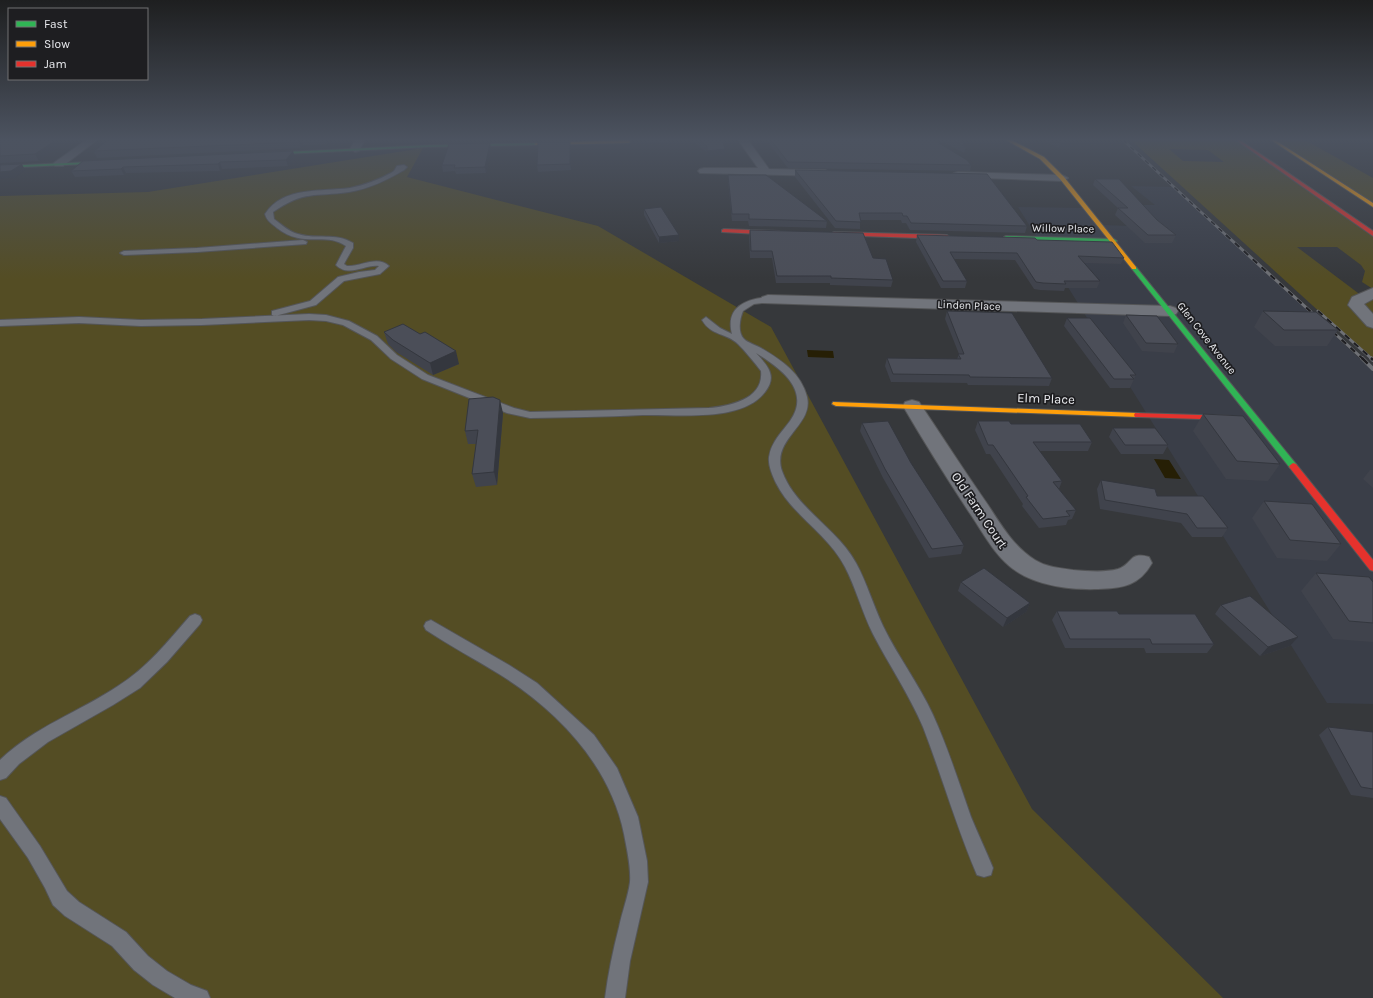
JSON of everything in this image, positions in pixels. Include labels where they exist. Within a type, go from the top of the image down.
[{"type":"main road","name":"Glen Cove Avenue","points":[[1069,187],[1373,567]]},
{"type":"main road","points":[[1305,187],[1373,234]]},
{"type":"main road","points":[[1345,187],[1373,205]]},
{"type":"main road","points":[[724,231],[786,233]]},
{"type":"main road","points":[[824,234],[957,237]]},
{"type":"main road","name":"Willow Place","points":[[997,238],[1114,241]]},
{"type":"main road","name":"Elm Place","points":[[836,404],[1255,419]]},
{"type":"street","points":[[1373,293],[1358,300],[1356,306],[1358,310],[1373,323]]},
{"type":"street","name":"Linden Place","points":[[768,300],[1170,311]]},
{"type":"street","name":"Old Farm Court","points":[[912,406],[996,536],[1009,553],[1016,559],[1035,571],[1047,575],[1088,580],[1122,577],[1136,570],[1140,563]]},
{"type":"lane","points":[[257,319],[313,303],[341,279],[361,270],[340,265],[350,248],[350,245],[346,242],[336,238],[297,237],[290,234],[270,219],[268,214],[290,197],[303,192],[364,187]]},
{"type":"lane","points":[[124,253],[197,250],[292,242],[346,242]]},
{"type":"lane","points":[[0,323],[79,320],[164,322],[309,317],[326,318],[346,323],[374,338],[394,357],[425,377],[512,411],[530,415],[706,410],[731,408],[747,403],[765,386],[768,378],[766,371],[738,336],[736,327],[737,314],[740,307],[747,302],[768,300]]},
{"type":"lane","points":[[706,320],[712,328],[743,342],[784,368],[799,385],[803,396],[804,407],[799,418],[777,446],[774,458],[776,470],[785,487],[829,536],[849,562],[879,632],[919,701],[931,727],[972,844],[984,868]]},
{"type":"lane","points":[[0,772],[8,762],[47,734],[124,691],[139,680],[152,669],[195,620]]},
{"type":"lane","points":[[432,626],[456,643],[504,669],[532,688],[561,713],[588,740],[611,774],[629,817],[638,861],[639,882],[620,961],[615,998]]},
{"type":"lane","points":[[0,804],[34,852],[52,881],[60,898],[72,909],[119,939],[141,963],[160,978],[186,993],[200,998]]},
{"type":"shaded area","points":[[182,187],[444,187],[598,226],[771,327],[1032,809],[1223,998],[0,998],[0,196],[148,192]]},
{"type":"shaded area","points":[[1132,187],[1175,187],[1373,371],[1373,704],[1327,703],[1018,207],[1087,208],[1102,225],[1162,227],[1134,205],[1155,205]]},
{"type":"shaded area","points":[[1182,187],[1305,187],[1373,234],[1373,289],[1362,282],[1365,271],[1361,265],[1337,247],[1297,247],[1366,299],[1373,296],[1373,358],[1368,356]]},
{"type":"shaded area","points":[[1345,187],[1373,187],[1373,205]]},
{"type":"shaded area","points":[[807,350],[833,351],[834,358],[808,357]]},
{"type":"shaded area","points":[[1154,459],[1169,460],[1181,479],[1165,478]]},
{"type":"building","points":[[729,187],[781,187],[827,221],[749,219],[749,214],[732,214]]},
{"type":"building","points":[[808,187],[997,187],[1027,226],[911,223],[907,216],[903,216],[902,213],[859,213],[861,222],[836,221]]},
{"type":"building","points":[[1104,187],[1126,187],[1157,220],[1176,235],[1148,235],[1118,208],[1128,208]]},
{"type":"building","points":[[661,207],[679,235],[659,237],[644,209]]},
{"type":"building","points":[[750,230],[863,233],[873,258],[886,259],[893,280],[831,278],[831,276],[777,276],[772,251],[751,251]]},
{"type":"building","points":[[917,235],[1035,238],[1037,240],[1112,242],[1124,258],[1078,256],[1100,281],[1064,281],[1066,284],[1036,282],[1017,253],[950,252],[967,281],[943,281]]},
{"type":"building","points":[[947,311],[1012,313],[1052,378],[893,374],[887,358],[961,359],[958,354],[964,354]]},
{"type":"building","points":[[1263,311],[1316,312],[1338,330],[1284,330]]},
{"type":"building","points":[[1126,315],[1157,316],[1178,344],[1146,343]]},
{"type":"building","points":[[1067,318],[1090,318],[1136,375],[1130,375],[1134,379],[1114,379]]},
{"type":"building","points":[[403,324],[420,334],[425,332],[456,351],[430,363],[393,340],[384,332]]},
{"type":"building","points":[[493,397],[500,400],[494,472],[472,474],[478,430],[465,431],[469,399]]},
{"type":"building","points":[[1203,414],[1243,416],[1280,464],[1237,461]]},
{"type":"building","points":[[888,421],[911,463],[964,545],[932,549],[885,469],[862,423]]},
{"type":"building","points":[[978,421],[1009,421],[1011,424],[1080,424],[1092,442],[1033,442],[1062,481],[1053,482],[1076,510],[1066,511],[1070,516],[1043,519],[1026,497],[1028,496],[993,445],[988,445]]},
{"type":"building","points":[[1113,428],[1155,428],[1168,445],[1125,445]]},
{"type":"building","points":[[1101,480],[1155,489],[1157,496],[1203,496],[1228,528],[1197,528],[1187,514],[1105,500]]},
{"type":"building","points":[[1264,501],[1312,504],[1341,544],[1290,540]]},
{"type":"building","points":[[984,568],[1030,603],[1007,618],[961,582]]},
{"type":"building","points":[[1316,573],[1369,577],[1373,582],[1373,623],[1349,621]]},
{"type":"building","points":[[1250,596],[1298,637],[1268,647],[1221,605]]},
{"type":"building","points":[[1057,611],[1117,611],[1119,614],[1195,614],[1214,644],[1152,644],[1150,639],[1070,639]]},
{"type":"building","points":[[1328,727],[1373,732],[1373,789],[1361,787]]},
{"type":"railway","points":[[1173,187],[1227,236]]},
{"type":"railway","points":[[1226,235],[1363,359]]},
{"type":"railway","points":[[1318,311],[1372,359]]},
{"type":"railway","points":[[1363,359],[1373,369]]},
{"type":"traffic: fast","points":[[1006,238],[1114,241]]},
{"type":"traffic: fast","points":[[1134,268],[1293,466]]},
{"type":"traffic: slow","points":[[1069,187],[1134,268]]},
{"type":"traffic: slow","points":[[1345,187],[1373,205]]},
{"type":"traffic: slow","points":[[836,404],[1138,415]]},
{"type":"traffic: jam","points":[[1305,187],[1373,234]]},
{"type":"traffic: jam","points":[[724,231],[779,233]]},
{"type":"traffic: jam","points":[[834,234],[947,237]]},
{"type":"traffic: jam","points":[[1138,415],[1232,418]]},
{"type":"traffic: jam","points":[[1293,466],[1373,567]]}]
